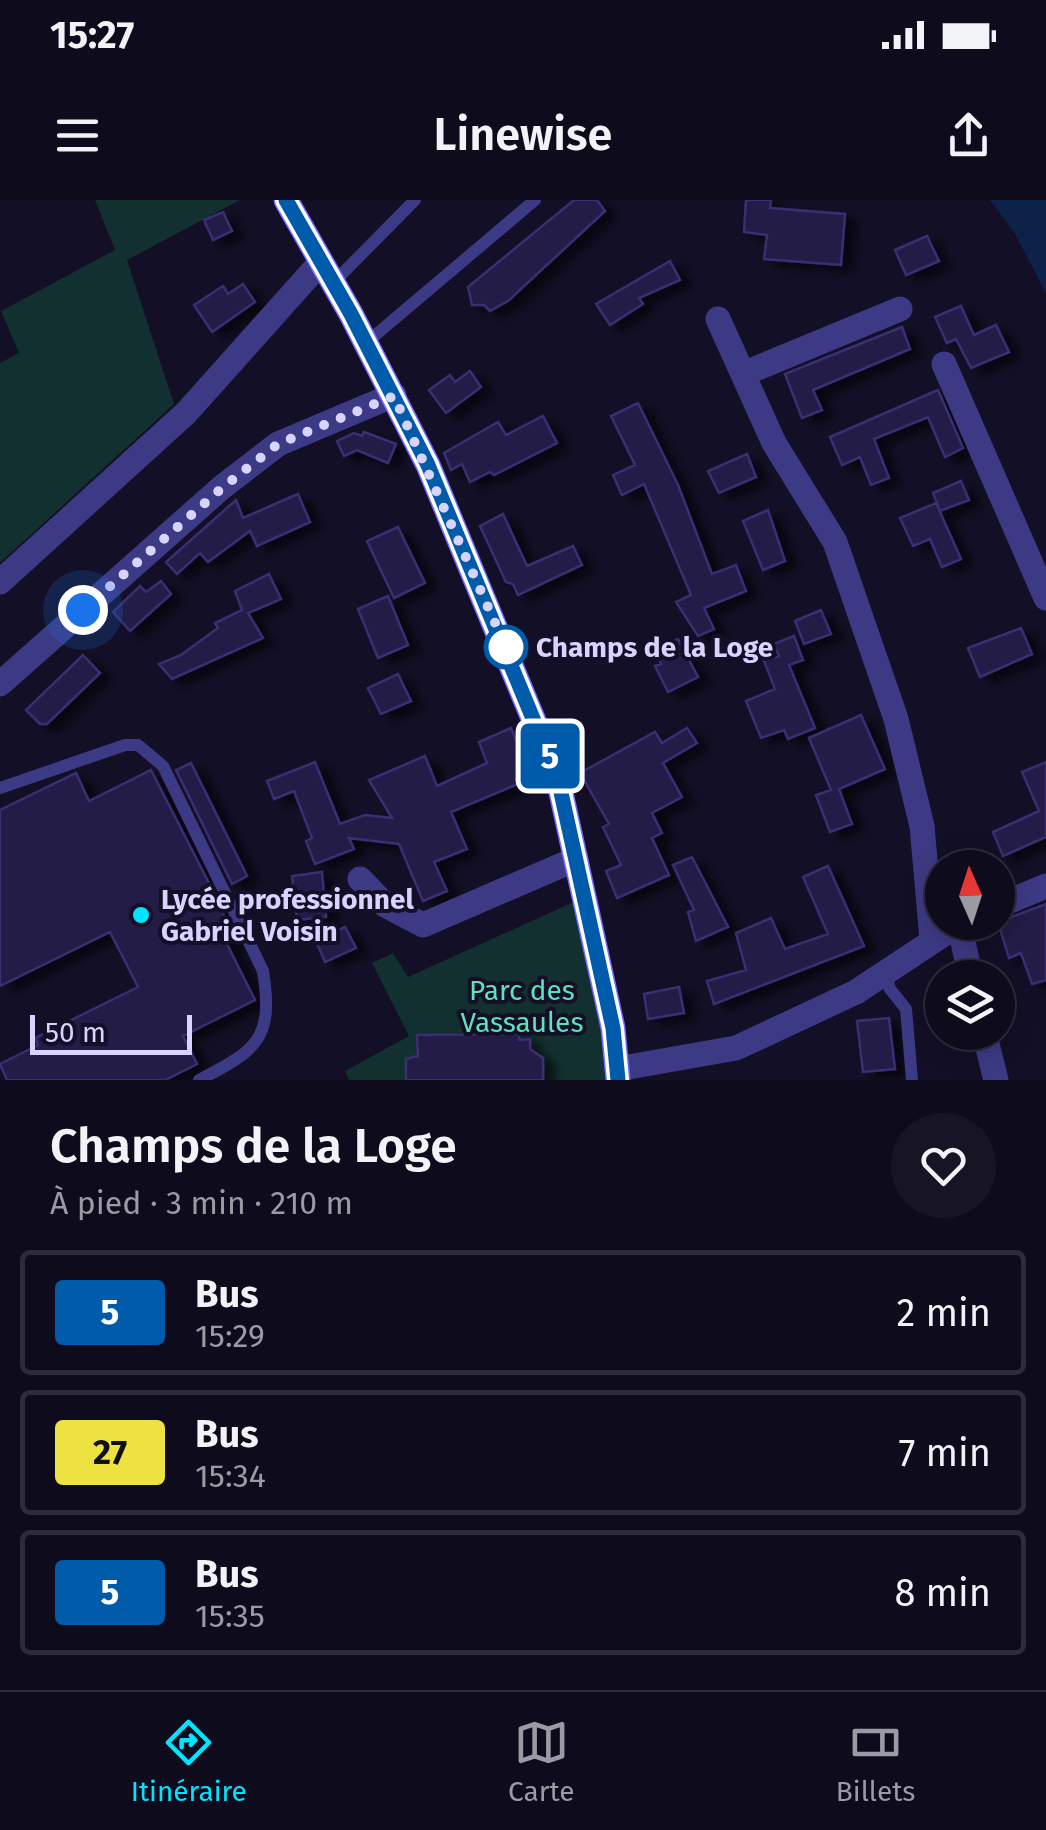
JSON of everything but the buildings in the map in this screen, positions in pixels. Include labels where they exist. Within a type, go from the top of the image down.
[{"type":"street","points":[[286,200],[394,396],[522,686],[558,779],[613,1028],[618,1075],[736,1048],[856,992],[931,940]]},
{"type":"street","points":[[0,582],[186,413],[327,272]]},
{"type":"street","points":[[743,374],[900,310]]},
{"type":"street","points":[[718,319],[774,443],[834,542],[896,719],[922,826],[925,860]]},
{"type":"street","points":[[944,364],[1046,598]]},
{"type":"street","points":[[0,684],[222,488],[278,444],[394,396]]},
{"type":"street","points":[[360,879],[385,905],[423,925],[576,859]]},
{"type":"street","points":[[1015,899],[1046,886]]},
{"type":"street","points":[[988,1050],[996,1080]]},
{"type":"lane","points":[[327,272],[415,200]]},
{"type":"lane","points":[[366,342],[535,200]]},
{"type":"lane","points":[[0,788],[125,746],[138,746],[163,766],[263,971],[268,999],[265,1030],[258,1044],[200,1080]]},
{"type":"lane","points":[[885,971],[890,989],[906,1009],[912,1080]]},
{"type":"green space","points":[[95,200],[240,200],[127,260],[174,404],[0,563],[0,363],[19,353],[1,311],[115,250]]},
{"type":"green space","name":"Parc des Vassaules","points":[[576,901],[614,1080],[349,1080],[345,1071],[409,1036],[372,963],[393,953],[408,977]]},
{"type":"water","points":[[990,200],[1046,200],[1046,293],[1014,232]]},
{"type":"bus line","name":"5","points":[[286,200],[351,314],[428,465],[558,779],[613,1028],[618,1080]]},
{"type":"place","name":"Champs de la Loge","points":[[506,647]]},
{"type":"place","name":"Lycée professionnel Gabriel Voisin","points":[[141,915]]},
{"type":"route","points":[[83,610],[278,444],[394,396],[508,652],[506,647]]}]
